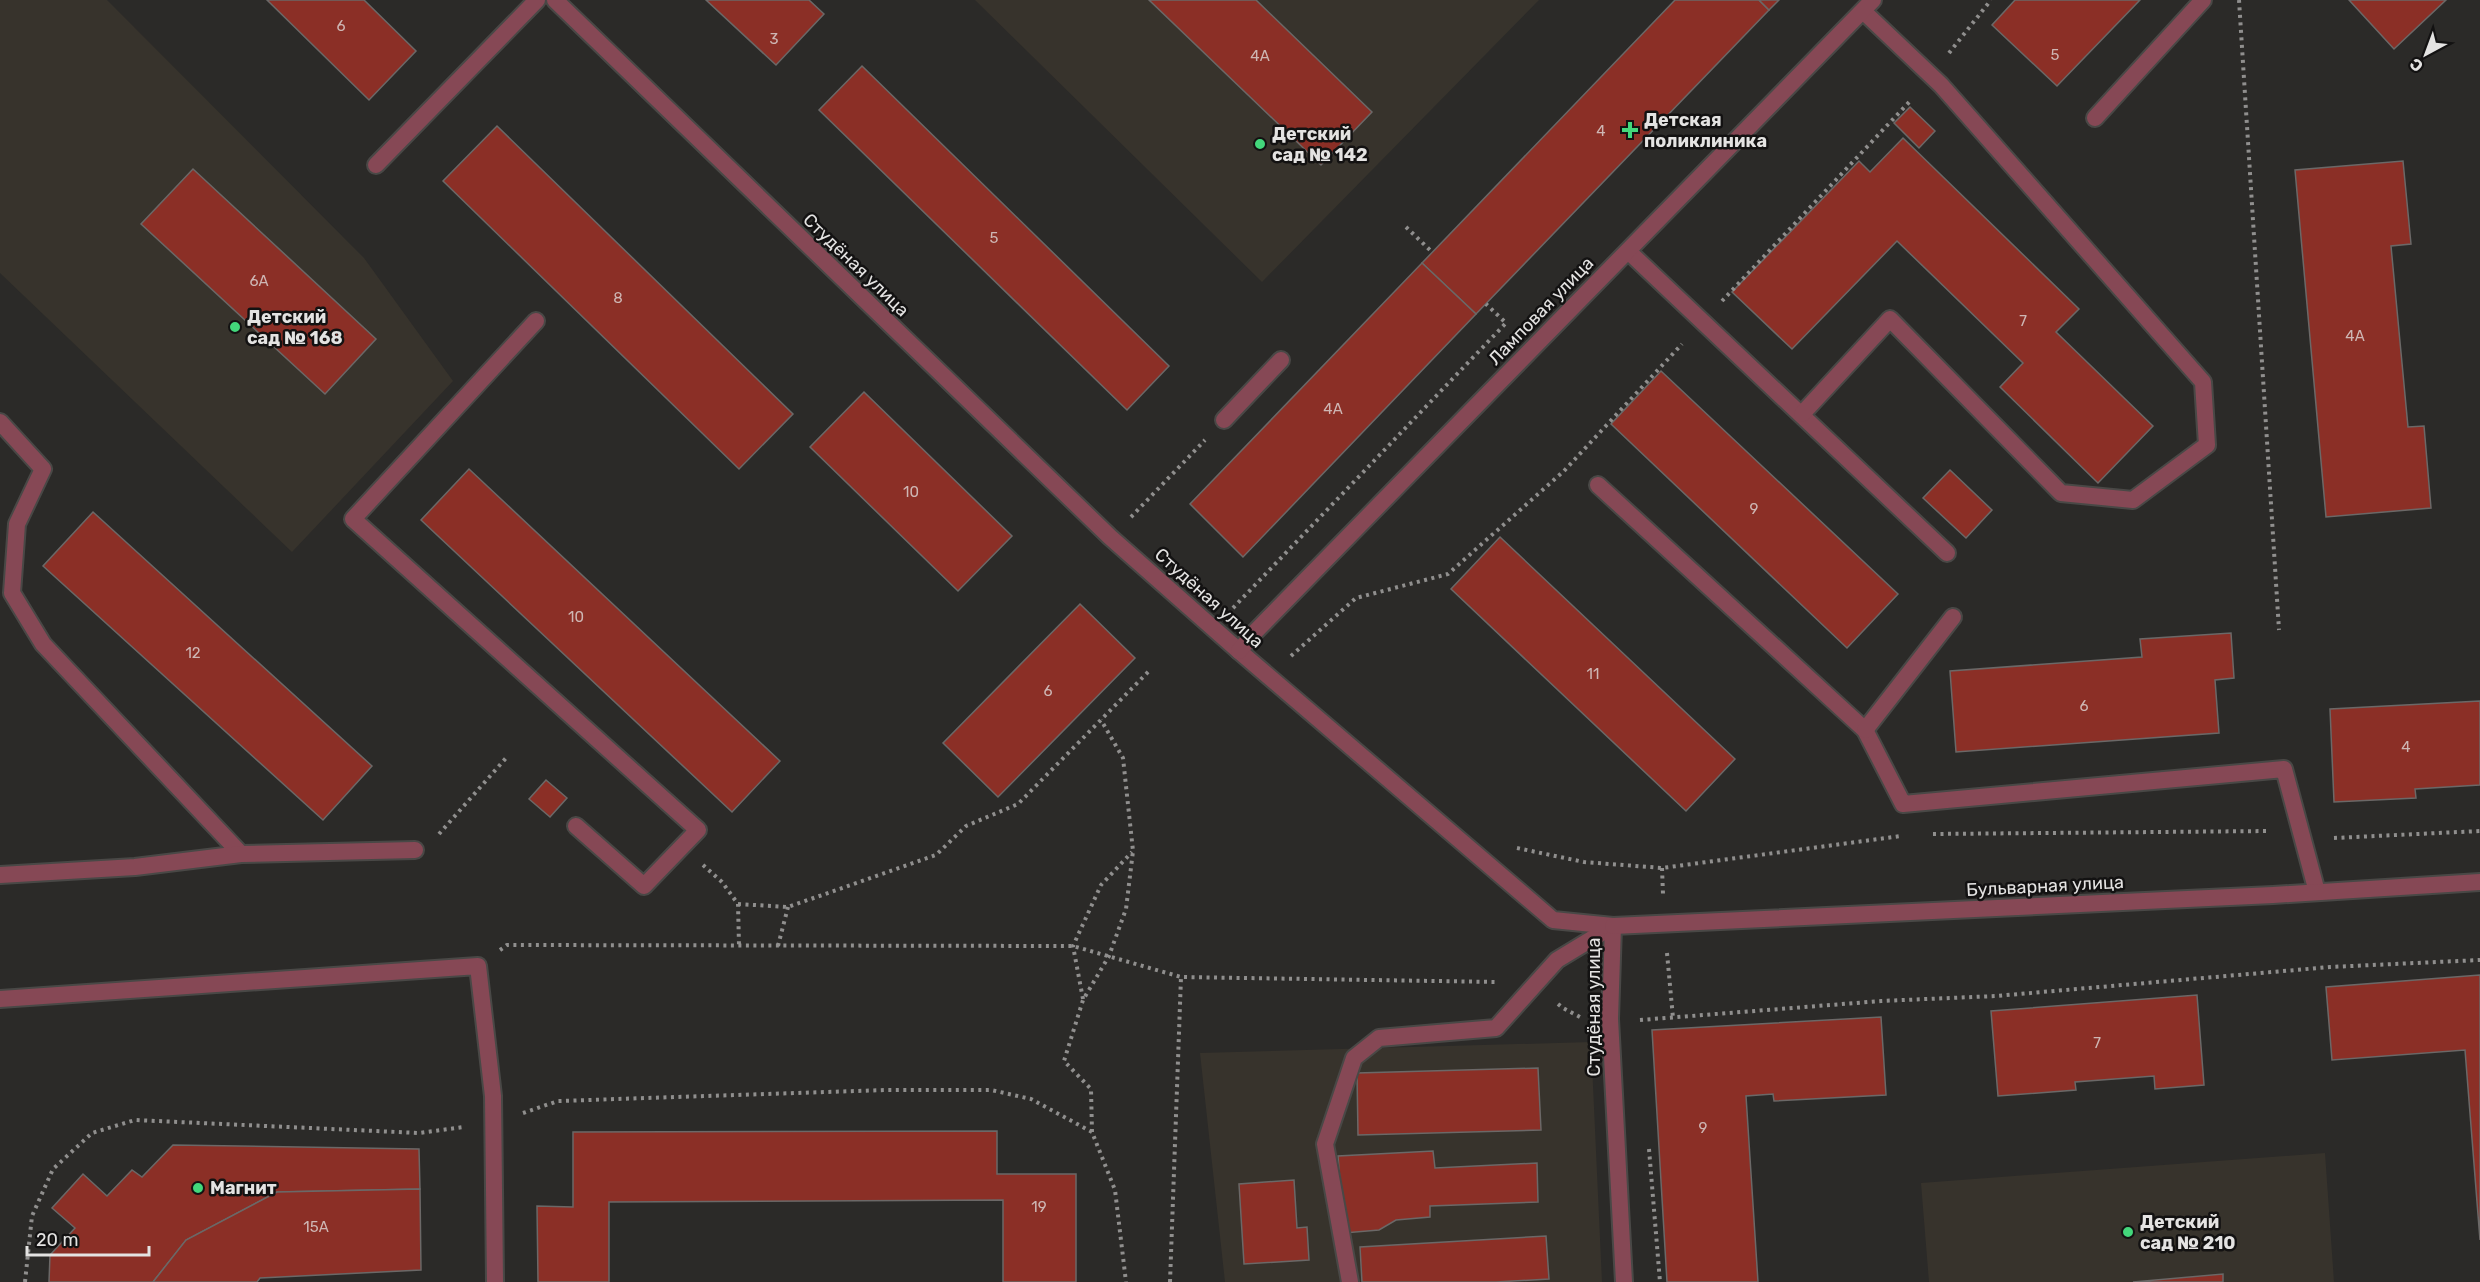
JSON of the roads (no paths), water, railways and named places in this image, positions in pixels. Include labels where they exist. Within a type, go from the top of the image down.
[{"type":"street","points":[[376,165],[537,0]]},
{"type":"street","name":"Студёная улица","points":[[555,0],[1110,537],[1239,651],[1553,920],[1613,926],[1610,1019],[1624,1282]]},
{"type":"street","points":[[2095,118],[2203,0]]},
{"type":"street","points":[[1802,414],[1890,319],[2061,493],[2133,500],[2207,445],[2203,382],[1941,85],[1868,6]]},
{"type":"street","name":"Ламповая улица","points":[[1239,651],[1254,633],[1868,6]]},
{"type":"street","points":[[1628,251],[1947,553]]},
{"type":"street","points":[[536,321],[352,519],[698,830],[644,886],[576,826]]},
{"type":"street","points":[[1224,420],[1281,360]]},
{"type":"street","points":[[0,422],[43,469],[17,524],[12,593],[43,644],[241,854]]},
{"type":"street","points":[[1598,485],[1865,730],[1903,804],[2284,769],[2317,892]]},
{"type":"street","points":[[1865,730],[1953,617]]},
{"type":"street","points":[[0,875],[135,867],[241,854],[415,850]]},
{"type":"street","name":"Бульварная улица","points":[[1613,926],[2480,882]]},
{"type":"street","points":[[1350,1282],[1324,1144],[1354,1058],[1379,1038],[1496,1028],[1557,960],[1613,926]]},
{"type":"street","points":[[0,999],[478,966],[493,1096],[495,1282]]},
{"type":"place","name":"Детская поликлиника","points":[[1630,130]]},
{"type":"place","name":"Детский сад № 142","points":[[1260,144]]},
{"type":"place","name":"Детский сад № 168","points":[[235,327]]},
{"type":"place","name":"Магнит","points":[[198,1188]]},
{"type":"place","name":"Детский сад № 210","points":[[2128,1232]]}]
